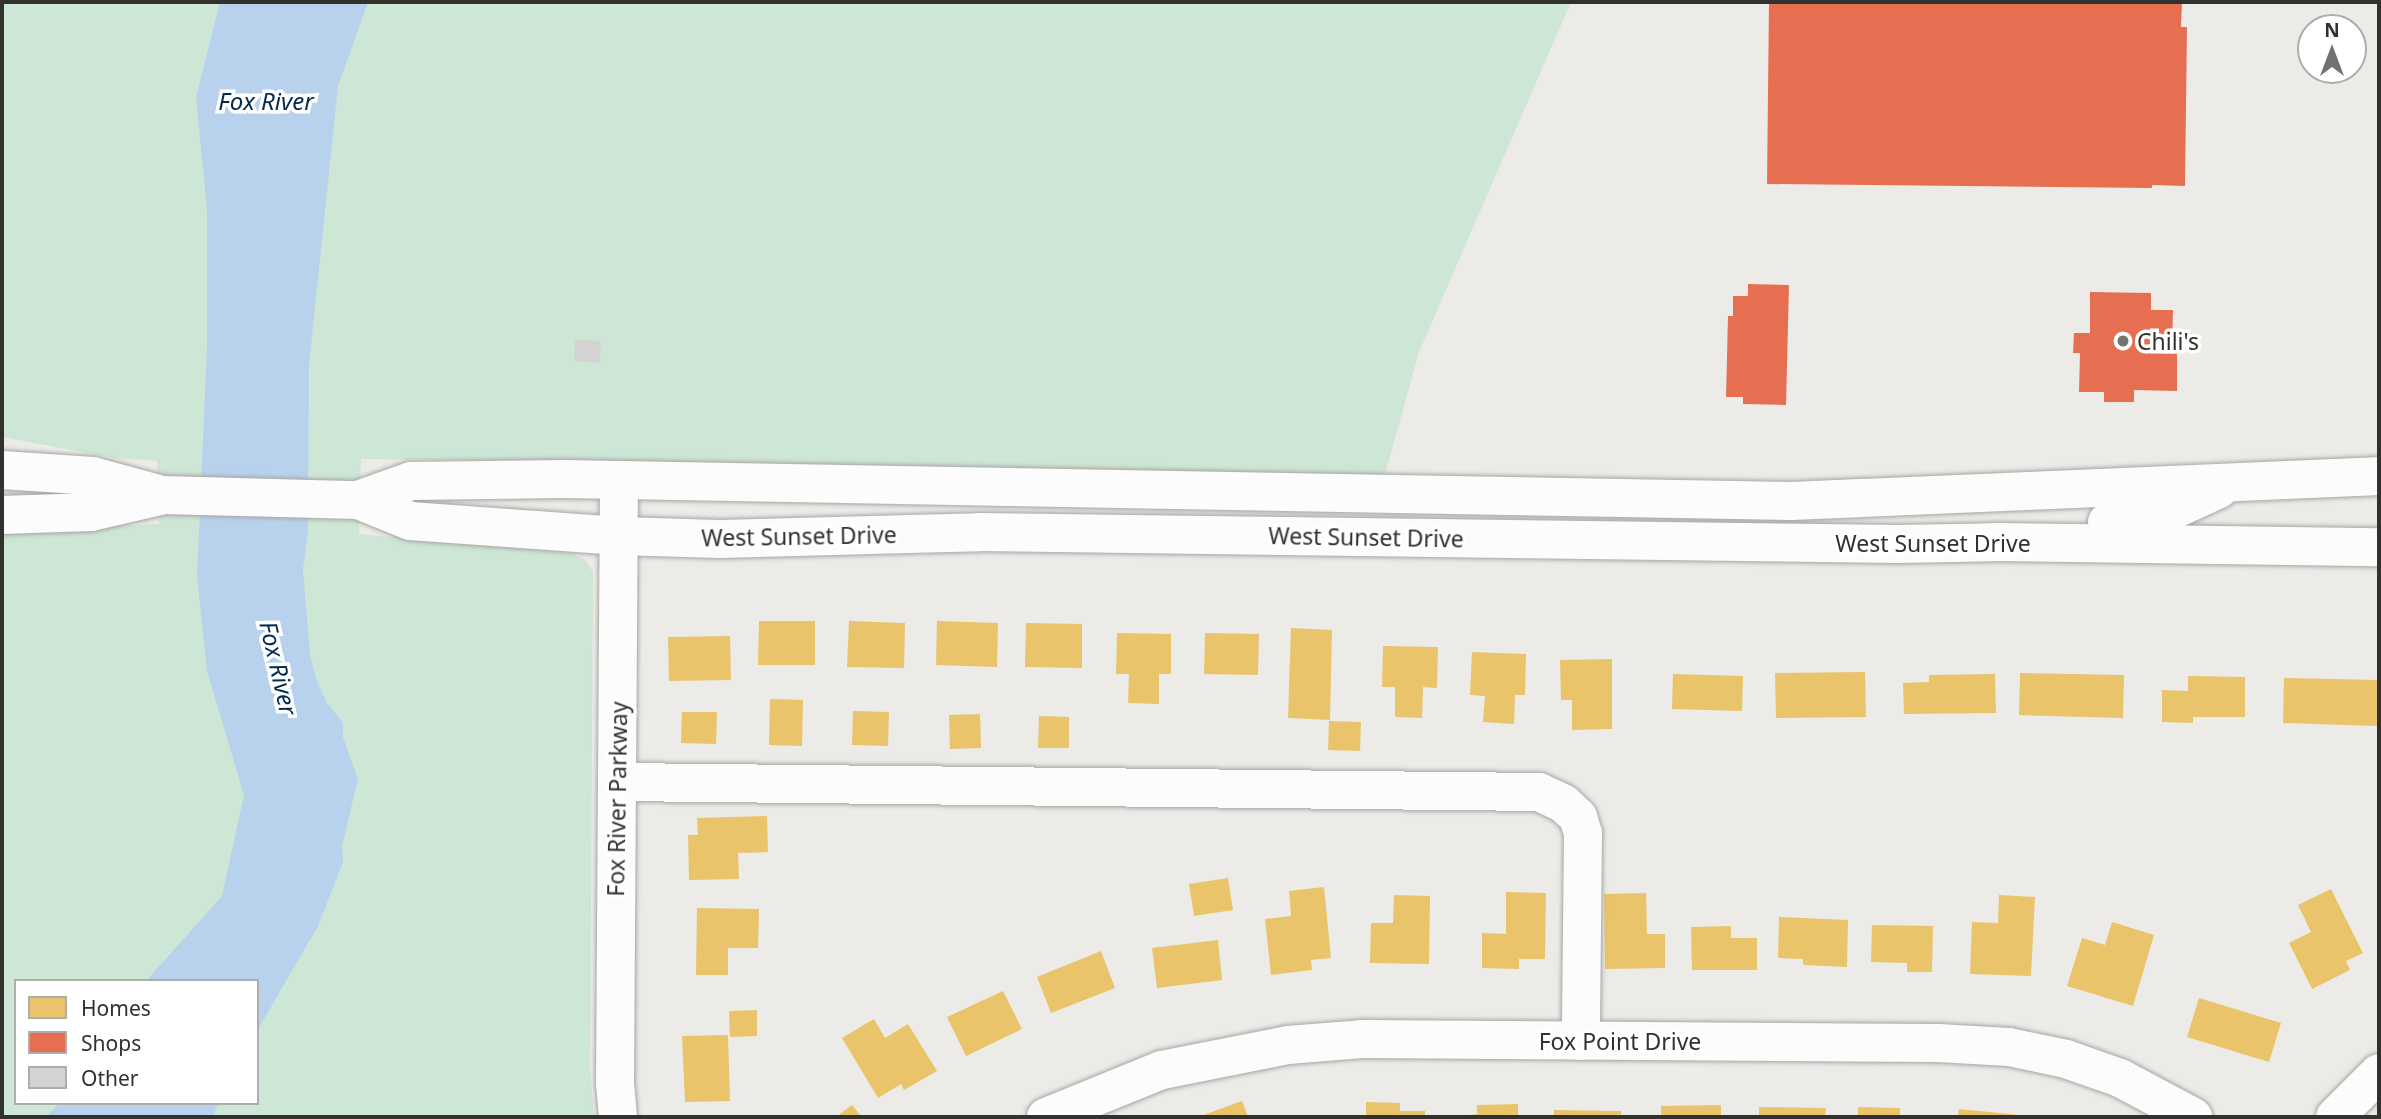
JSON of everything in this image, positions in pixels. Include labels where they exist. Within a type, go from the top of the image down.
[{"type":"main road","name":"West Sunset Drive","points":[[2,470],[93,476],[162,495],[358,500],[410,521],[619,536],[719,539],[981,532],[1898,544],[1999,542],[2379,547]]},
{"type":"main road","name":"West Sunset Drive","points":[[358,500],[411,481],[619,481],[1791,501],[2379,476]]},
{"type":"main road","points":[[2198,544],[2197,528],[2203,514],[2223,504],[2279,501],[2327,478]]},
{"type":"main road","name":"Fox River Parkway","points":[[618,1117],[614,1083],[619,481]]},
{"type":"main road","points":[[1999,542],[2067,524],[2152,520],[2234,482]]},
{"type":"main road","name":"West Sunset Drive","points":[[2,515],[91,512],[162,495]]},
{"type":"main road","points":[[617,782],[1539,792],[1563,803],[1578,817],[1583,832],[1581,1041]]},
{"type":"main road","name":"Fox Point Drive","points":[[1046,1117],[1087,1109],[1162,1070],[1224,1055],[1288,1045],[1362,1039],[1938,1043],[2009,1047],[2066,1059],[2120,1078],[2193,1117]]},
{"type":"main road","points":[[2335,1117],[2379,1073]]},
{"type":"green space","points":[[2,2],[1571,2],[1419,352],[1384,478],[942,466],[361,459],[359,534],[571,553],[584,559],[593,572],[590,1069],[594,1117],[2,1117],[2,531],[159,524],[157,461],[115,458],[2,437]]},
{"type":"water","name":"Fox River","points":[[220,2],[368,2],[338,86],[309,365],[308,532],[303,569],[310,655],[316,679],[327,703],[343,723],[343,737],[358,779],[342,846],[343,862],[318,926],[259,1028],[259,979],[148,979],[222,896],[244,795],[207,671],[197,577],[207,347],[207,210],[196,97]]},
{"type":"water","points":[[58,1105],[218,1105],[212,1117],[46,1117]]},
{"type":"building: Homes","points":[[759,621],[815,621],[815,665],[758,665]]},
{"type":"building: Homes","points":[[849,621],[905,623],[904,668],[847,667]]},
{"type":"building: Homes","points":[[937,621],[998,623],[997,667],[936,665]]},
{"type":"building: Homes","points":[[1026,623],[1082,624],[1082,668],[1025,667]]},
{"type":"building: Homes","points":[[1291,628],[1332,630],[1330,720],[1288,718]]},
{"type":"building: Homes","points":[[1117,633],[1171,634],[1171,674],[1159,674],[1159,704],[1128,703],[1129,674],[1116,674]]},
{"type":"building: Homes","points":[[1205,633],[1259,634],[1258,675],[1204,674]]},
{"type":"building: Homes","points":[[730,636],[731,680],[669,681],[668,637]]},
{"type":"building: Homes","points":[[1383,646],[1438,647],[1437,688],[1423,687],[1422,718],[1395,717],[1395,687],[1382,687]]},
{"type":"building: Homes","points":[[1472,652],[1526,654],[1525,695],[1515,695],[1514,724],[1483,722],[1485,696],[1470,695]]},
{"type":"building: Homes","points":[[1612,659],[1612,729],[1572,730],[1572,700],[1561,700],[1560,660]]},
{"type":"building: Homes","points":[[1865,672],[1866,717],[1776,718],[1775,673]]},
{"type":"building: Homes","points":[[2020,673],[2124,675],[2123,718],[2019,715]]},
{"type":"building: Homes","points":[[1673,674],[1743,676],[1742,711],[1672,709]]},
{"type":"building: Homes","points":[[1995,674],[1996,713],[1904,714],[1903,683],[1929,682],[1929,675]]},
{"type":"building: Homes","points":[[2188,676],[2245,677],[2245,717],[2193,717],[2193,723],[2162,722],[2162,690],[2188,691]]},
{"type":"building: Homes","points":[[2284,678],[2378,680],[2377,726],[2283,723]]},
{"type":"building: Homes","points":[[770,699],[803,700],[802,746],[769,745]]},
{"type":"building: Homes","points":[[853,711],[889,712],[888,746],[852,745]]},
{"type":"building: Homes","points":[[682,712],[717,712],[716,744],[681,743]]},
{"type":"building: Homes","points":[[980,714],[981,748],[950,749],[949,715]]},
{"type":"building: Homes","points":[[1039,716],[1069,717],[1069,748],[1038,748]]},
{"type":"building: Homes","points":[[1329,721],[1361,722],[1360,751],[1328,750]]},
{"type":"building: Homes","points":[[767,816],[768,852],[738,853],[739,879],[689,880],[688,835],[698,835],[697,818]]},
{"type":"building: Homes","points":[[1228,878],[1233,910],[1194,916],[1189,884]]},
{"type":"building: Homes","points":[[1324,887],[1331,958],[1311,960],[1312,970],[1271,975],[1265,919],[1291,916],[1289,891]]},
{"type":"building: Homes","points":[[2331,889],[2363,953],[2346,961],[2350,970],[2312,989],[2289,943],[2311,932],[2298,905]]},
{"type":"building: Homes","points":[[1506,892],[1546,893],[1545,959],[1519,959],[1519,969],[1482,968],[1482,933],[1506,934]]},
{"type":"building: Homes","points":[[1646,893],[1647,934],[1665,934],[1665,968],[1605,969],[1604,894]]},
{"type":"building: Homes","points":[[1394,895],[1430,896],[1429,964],[1370,963],[1371,923],[1393,923]]},
{"type":"building: Homes","points":[[1999,895],[2035,897],[2031,976],[1970,974],[1972,922],[1998,923]]},
{"type":"building: Homes","points":[[697,908],[759,909],[758,948],[728,948],[728,975],[696,975]]},
{"type":"building: Homes","points":[[1779,917],[1848,920],[1847,967],[1803,965],[1803,959],[1778,958]]},
{"type":"building: Homes","points":[[2112,922],[2154,935],[2133,1006],[2067,986],[2082,938],[2105,945]]},
{"type":"building: Homes","points":[[1872,925],[1933,926],[1932,972],[1907,972],[1907,963],[1871,962]]},
{"type":"building: Homes","points":[[1731,926],[1731,938],[1757,938],[1757,970],[1692,970],[1691,927]]},
{"type":"building: Homes","points":[[1218,940],[1222,980],[1157,988],[1152,948]]},
{"type":"building: Homes","points":[[1101,951],[1115,988],[1051,1013],[1037,977]]},
{"type":"building: Homes","points":[[1003,991],[1022,1029],[966,1056],[947,1017]]},
{"type":"building: Homes","points":[[2199,998],[2281,1023],[2269,1062],[2187,1037]]},
{"type":"building: Homes","points":[[757,1010],[757,1036],[730,1037],[729,1011]]},
{"type":"building: Homes","points":[[874,1019],[885,1038],[908,1024],[937,1071],[904,1090],[901,1084],[878,1098],[842,1038]]},
{"type":"building: Homes","points":[[728,1035],[730,1101],[685,1102],[682,1036]]},
{"type":"building: Homes","points":[[1242,1101],[1248,1117],[1198,1117]]},
{"type":"building: Homes","points":[[1366,1102],[1400,1103],[1400,1111],[1425,1111],[1425,1117],[1366,1117]]},
{"type":"building: Homes","points":[[1518,1104],[1518,1117],[1449,1117],[1477,1114],[1477,1105]]},
{"type":"building: Homes","points":[[852,1105],[862,1117],[836,1117]]},
{"type":"building: Homes","points":[[1721,1105],[1721,1117],[1661,1117],[1661,1106]]},
{"type":"building: Homes","points":[[1759,1107],[1826,1108],[1825,1117],[1759,1117]]},
{"type":"building: Homes","points":[[1858,1107],[1900,1108],[1900,1117],[1858,1117]]},
{"type":"building: Homes","points":[[1959,1109],[2019,1115],[2019,1117],[1958,1117]]},
{"type":"building: Homes","points":[[1554,1110],[1621,1111],[1621,1117],[1554,1117]]},
{"type":"building: Shops","points":[[1769,2],[2182,2],[2181,27],[2187,27],[2185,186],[2152,185],[2152,188],[1767,184]]},
{"type":"building: Shops","points":[[1748,284],[1789,285],[1786,405],[1743,404],[1743,397],[1726,397],[1728,316],[1733,316],[1733,296],[1748,296]]},
{"type":"building: Shops","name":"Chili's","points":[[2090,292],[2151,293],[2151,310],[2173,310],[2172,349],[2177,350],[2177,391],[2134,390],[2134,402],[2104,402],[2104,392],[2079,392],[2080,353],[2073,353],[2074,333],[2090,333]]},
{"type":"building: Other","points":[[575,340],[601,341],[600,363],[574,361]]},
{"type":"place","name":"Chili's","points":[[2123,341]]}]
